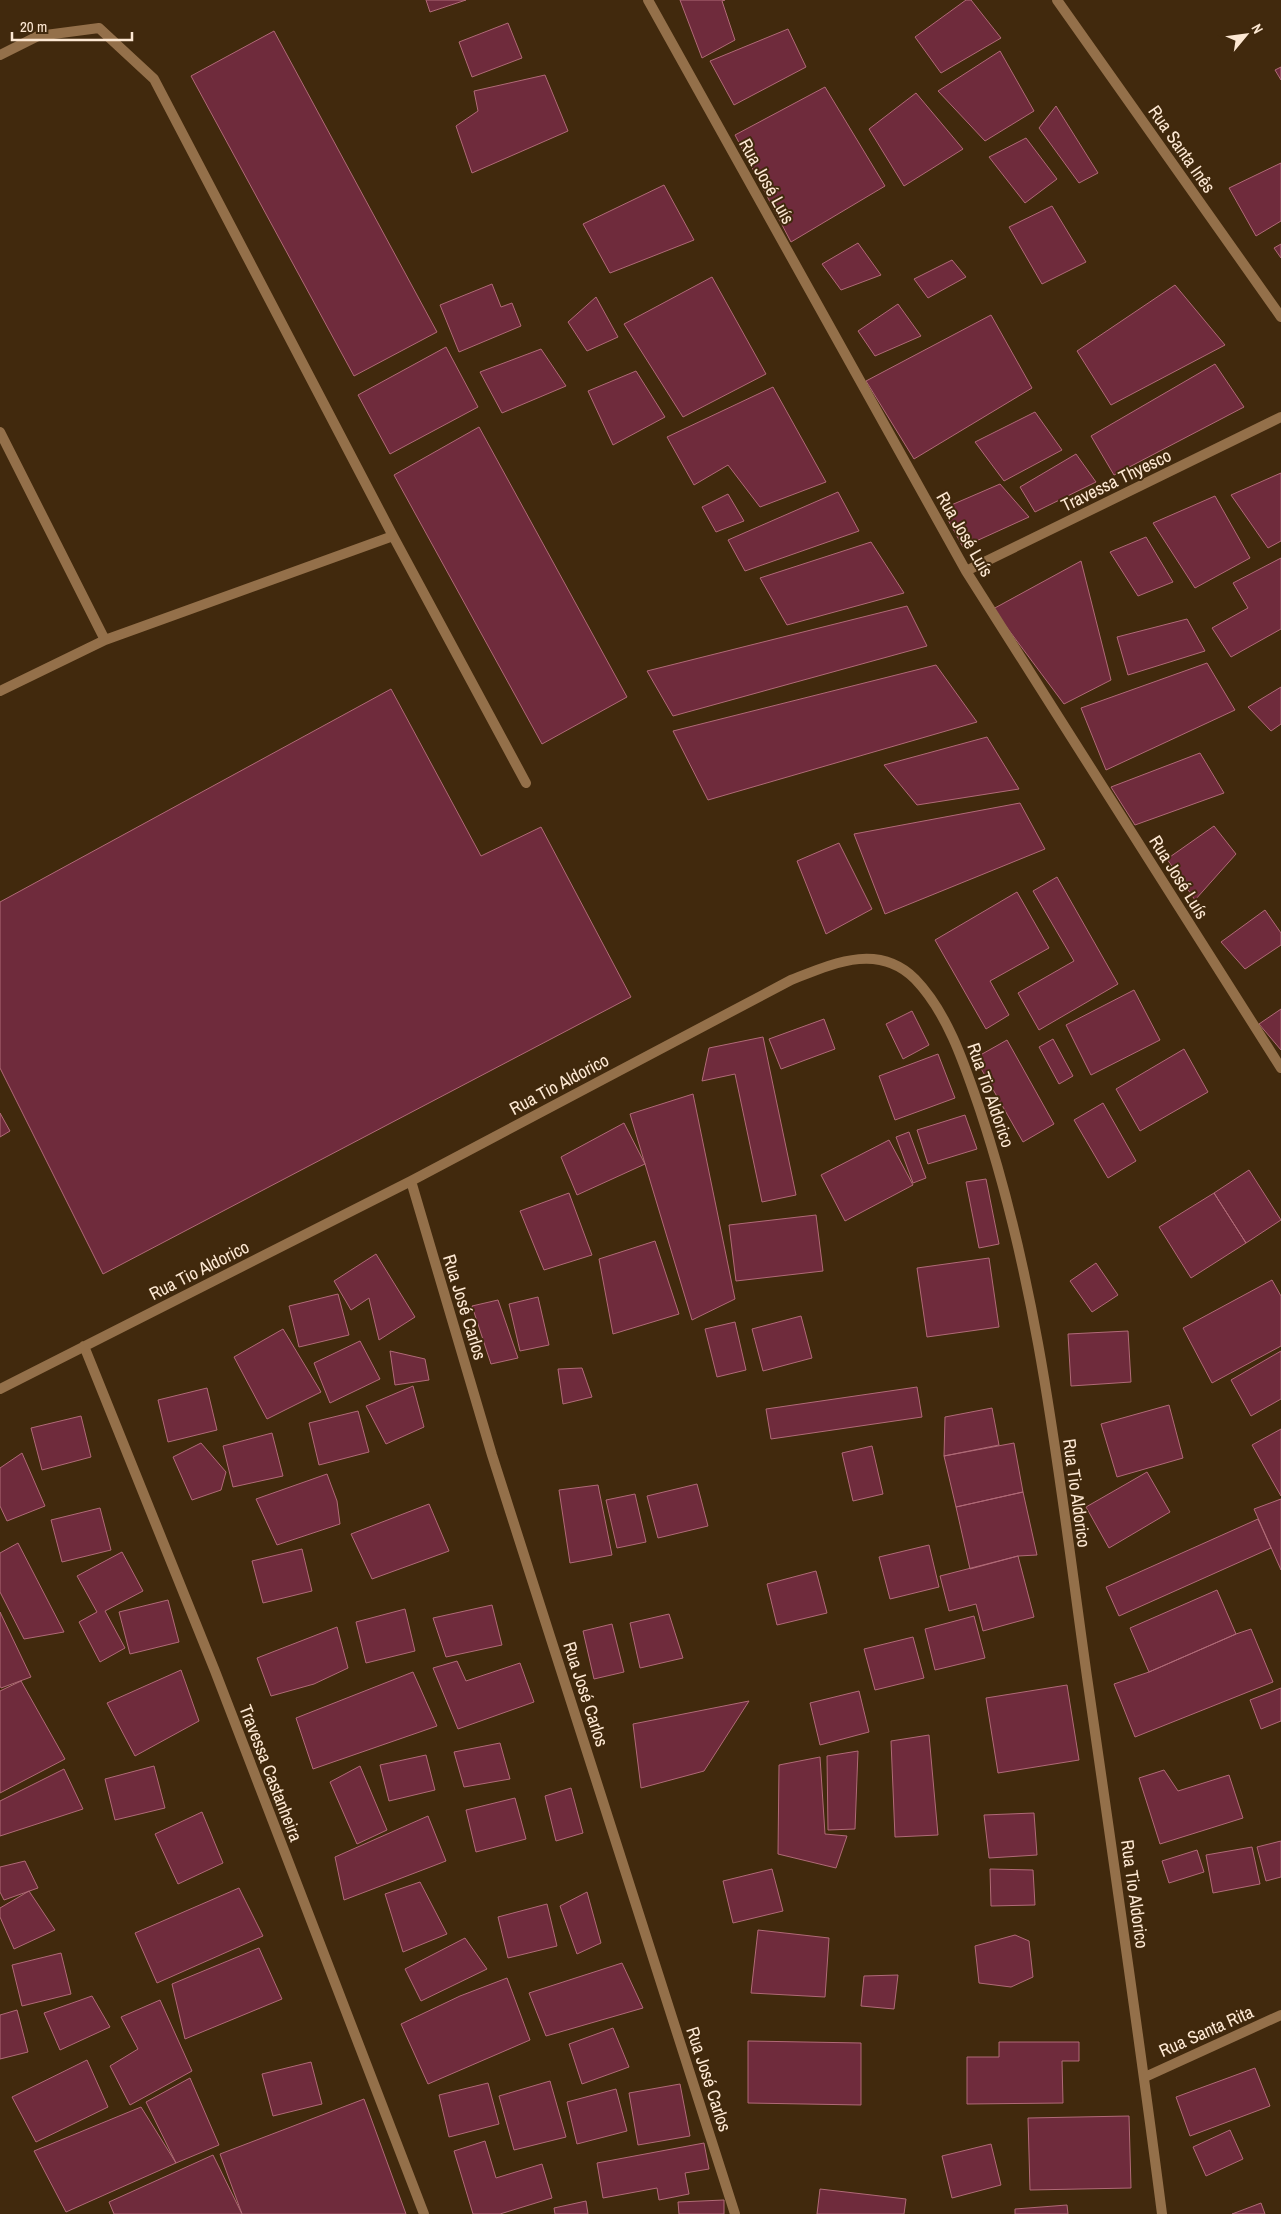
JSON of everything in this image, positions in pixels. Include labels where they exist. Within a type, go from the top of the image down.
[{"type":"street","name":"Rua José Luís","points":[[648,0],[966,571],[1281,1068]]},
{"type":"street","name":"Rua Santa Inês","points":[[1057,0],[1281,317]]},
{"type":"street","points":[[0,55],[38,36],[99,28],[154,79],[393,536],[526,782]]},
{"type":"street","name":"Travessa Thyesco","points":[[966,571],[1281,417]]},
{"type":"street","points":[[0,432],[105,640]]},
{"type":"street","points":[[0,691],[105,640],[393,536]]},
{"type":"street","name":"Rua Tio Aldorico","points":[[0,1389],[411,1181],[791,980],[837,962],[873,957],[895,964],[915,979],[933,1003],[959,1048],[997,1161],[1039,1344],[1145,2077],[1162,2214]]},
{"type":"street","name":"Rua José Carlos","points":[[411,1181],[492,1455],[735,2214]]},
{"type":"street","name":"Travessa Castanheira","points":[[84,1346],[215,1671],[424,2214]]},
{"type":"street","name":"Rua Santa Rita","points":[[1145,2077],[1281,2015]]},
{"type":"building","points":[[426,0],[466,0],[430,12]]},
{"type":"building","points":[[680,0],[725,0],[722,1],[735,40],[702,58]]},
{"type":"building","points":[[966,0],[971,0],[1001,38],[941,73],[915,37]]},
{"type":"building","points":[[508,23],[522,58],[472,77],[459,42]]},
{"type":"building","points":[[788,29],[806,67],[734,105],[710,61]]},
{"type":"building","points":[[274,31],[437,332],[354,376],[191,76]]},
{"type":"building","points":[[1000,51],[1034,111],[985,141],[938,91]]},
{"type":"building","points":[[1281,67],[1281,80],[1275,70]]},
{"type":"building","points":[[545,75],[568,131],[472,173],[456,126],[478,111],[474,91]]},
{"type":"building","points":[[825,87],[885,186],[791,242],[735,135]]},
{"type":"building","points":[[916,93],[963,149],[904,186],[869,129]]},
{"type":"building","points":[[1056,106],[1098,173],[1079,183],[1039,128]]},
{"type":"building","points":[[1026,138],[1057,179],[1025,203],[989,157]]},
{"type":"building","points":[[1281,163],[1281,221],[1256,236],[1229,188]]},
{"type":"building","points":[[664,185],[694,240],[610,273],[583,224]]},
{"type":"building","points":[[1052,206],[1086,262],[1042,284],[1009,227]]},
{"type":"building","points":[[858,243],[881,275],[841,290],[822,264]]},
{"type":"building","points":[[1281,244],[1281,258],[1274,248]]},
{"type":"building","points":[[952,260],[966,277],[928,298],[914,279]]},
{"type":"building","points":[[712,277],[766,374],[683,417],[624,324]]},
{"type":"building","points":[[492,284],[501,307],[512,303],[521,326],[459,352],[440,305]]},
{"type":"building","points":[[1175,285],[1225,345],[1111,405],[1077,351]]},
{"type":"building","points":[[596,297],[618,337],[587,351],[568,322]]},
{"type":"building","points":[[898,304],[921,336],[875,356],[858,331]]},
{"type":"building","points":[[991,315],[1032,388],[914,459],[866,381]]},
{"type":"building","points":[[446,347],[478,407],[390,454],[358,395]]},
{"type":"building","points":[[541,349],[566,386],[502,413],[480,372]]},
{"type":"building","points":[[1215,364],[1244,407],[1114,475],[1091,436]]},
{"type":"building","points":[[636,371],[665,417],[613,445],[588,391]]},
{"type":"building","points":[[773,387],[826,482],[760,507],[728,465],[694,485],[667,437]]},
{"type":"building","points":[[1035,412],[1062,450],[1004,481],[975,442]]},
{"type":"building","points":[[479,427],[627,697],[542,744],[394,475]]},
{"type":"building","points":[[1076,454],[1096,482],[1035,512],[1020,487]]},
{"type":"building","points":[[1281,473],[1281,541],[1268,548],[1231,495]]},
{"type":"building","points":[[1000,484],[1029,517],[963,547],[942,509]]},
{"type":"building","points":[[838,492],[859,531],[745,571],[728,540]]},
{"type":"building","points":[[728,494],[744,521],[716,532],[702,507]]},
{"type":"building","points":[[1215,496],[1250,558],[1195,588],[1153,523]]},
{"type":"building","points":[[1146,537],[1173,582],[1138,596],[1110,552]]},
{"type":"building","points":[[871,542],[904,593],[787,625],[760,578]]},
{"type":"building","points":[[1281,558],[1281,629],[1231,657],[1212,628],[1248,608],[1233,583]]},
{"type":"building","points":[[1081,561],[1111,680],[1064,704],[993,609]]},
{"type":"building","points":[[907,606],[927,646],[673,716],[647,671]]},
{"type":"building","points":[[1187,619],[1205,651],[1128,675],[1117,637]]},
{"type":"building","points":[[1207,663],[1235,710],[1106,770],[1081,708]]},
{"type":"building","points":[[936,665],[977,722],[708,800],[673,731]]},
{"type":"building","points":[[1281,687],[1281,724],[1271,731],[1248,707]]},
{"type":"building","points":[[391,689],[481,856],[541,827],[631,997],[103,1274],[0,1068],[0,902]]},
{"type":"building","points":[[987,737],[1019,789],[917,805],[884,765]]},
{"type":"building","points":[[1200,753],[1224,793],[1135,825],[1111,787]]},
{"type":"building","points":[[1020,803],[1045,849],[885,914],[854,834]]},
{"type":"building","points":[[1214,826],[1236,854],[1195,900],[1167,859]]},
{"type":"building","points":[[839,843],[872,909],[826,934],[797,861]]},
{"type":"building","points":[[1057,877],[1118,984],[1039,1030],[1018,993],[1074,961],[1033,891]]},
{"type":"building","points":[[1017,892],[1049,948],[990,981],[1009,1015],[986,1029],[935,940]]},
{"type":"building","points":[[1265,910],[1281,933],[1281,945],[1245,969],[1221,942]]},
{"type":"building","points":[[1134,990],[1160,1040],[1091,1075],[1066,1025]]},
{"type":"building","points":[[1281,1009],[1281,1050],[1259,1024]]},
{"type":"building","points":[[912,1011],[929,1045],[903,1059],[886,1024]]},
{"type":"building","points":[[824,1019],[835,1049],[781,1069],[769,1039]]},
{"type":"building","points":[[763,1037],[796,1195],[762,1202],[735,1074],[702,1081],[709,1048]]},
{"type":"building","points":[[1053,1039],[1073,1076],[1059,1084],[1039,1047]]},
{"type":"building","points":[[1007,1040],[1054,1124],[1023,1142],[975,1058]]},
{"type":"building","points":[[1184,1049],[1208,1092],[1140,1131],[1116,1089]]},
{"type":"building","points":[[938,1054],[955,1098],[895,1120],[879,1076]]},
{"type":"building","points":[[693,1094],[735,1299],[692,1320],[630,1114]]},
{"type":"building","points":[[1103,1103],[1136,1161],[1108,1178],[1074,1120]]},
{"type":"building","points":[[0,1113],[10,1131],[0,1137]]},
{"type":"building","points":[[965,1115],[977,1149],[928,1164],[917,1130]]},
{"type":"building","points":[[624,1123],[645,1164],[577,1195],[561,1157]]},
{"type":"building","points":[[909,1132],[926,1178],[913,1183],[896,1137]]},
{"type":"building","points":[[889,1140],[913,1185],[845,1221],[821,1175]]},
{"type":"building","points":[[1249,1170],[1281,1220],[1246,1243],[1214,1193]]},
{"type":"building","points":[[986,1179],[999,1244],[979,1248],[966,1182]]},
{"type":"building","points":[[569,1193],[592,1255],[544,1270],[520,1211]]},
{"type":"building","points":[[1214,1193],[1246,1243],[1191,1278],[1159,1227]]},
{"type":"building","points":[[816,1215],[823,1271],[736,1281],[729,1225]]},
{"type":"building","points":[[655,1241],[679,1314],[613,1334],[599,1259]]},
{"type":"building","points":[[376,1254],[415,1317],[379,1340],[369,1298],[351,1310],[334,1281]]},
{"type":"building","points":[[989,1258],[999,1327],[927,1337],[917,1268]]},
{"type":"building","points":[[1096,1263],[1118,1295],[1092,1312],[1070,1281]]},
{"type":"building","points":[[1272,1280],[1281,1296],[1281,1346],[1212,1383],[1183,1328]]},
{"type":"building","points":[[338,1294],[349,1335],[299,1347],[289,1306]]},
{"type":"building","points":[[538,1297],[549,1345],[520,1351],[509,1304]]},
{"type":"building","points":[[498,1300],[518,1358],[491,1364],[472,1306]]},
{"type":"building","points":[[801,1316],[812,1358],[763,1371],[752,1329]]},
{"type":"building","points":[[735,1322],[746,1370],[717,1377],[705,1329]]},
{"type":"building","points":[[283,1329],[321,1392],[267,1419],[234,1357]]},
{"type":"building","points":[[1128,1331],[1131,1382],[1071,1386],[1068,1334]]},
{"type":"building","points":[[360,1341],[380,1379],[330,1403],[314,1363]]},
{"type":"building","points":[[390,1351],[425,1359],[429,1380],[395,1385]]},
{"type":"building","points":[[1281,1351],[1281,1399],[1251,1416],[1231,1380]]},
{"type":"building","points":[[582,1368],[592,1397],[563,1404],[558,1369]]},
{"type":"building","points":[[413,1386],[424,1427],[386,1444],[366,1406]]},
{"type":"building","points":[[917,1387],[922,1417],[771,1439],[766,1409]]},
{"type":"building","points":[[207,1388],[217,1430],[168,1442],[158,1400]]},
{"type":"building","points":[[1169,1405],[1183,1458],[1117,1477],[1101,1424]]},
{"type":"building","points":[[992,1408],[999,1445],[944,1456],[945,1417]]},
{"type":"building","points":[[358,1411],[369,1452],[319,1465],[309,1423]]},
{"type":"building","points":[[81,1416],[91,1457],[42,1470],[31,1428]]},
{"type":"building","points":[[1281,1429],[1281,1496],[1252,1445]]},
{"type":"building","points":[[272,1433],[283,1476],[233,1487],[223,1446]]},
{"type":"building","points":[[201,1443],[226,1472],[221,1490],[192,1500],[173,1457]]},
{"type":"building","points":[[1014,1443],[1023,1492],[956,1507],[944,1456]]},
{"type":"building","points":[[872,1446],[883,1494],[853,1501],[842,1453]]},
{"type":"building","points":[[22,1453],[45,1506],[7,1521],[0,1506],[0,1468]]},
{"type":"building","points":[[1147,1472],[1170,1512],[1109,1548],[1086,1507]]},
{"type":"building","points":[[327,1474],[337,1501],[340,1524],[277,1545],[256,1499]]},
{"type":"building","points":[[697,1484],[708,1526],[658,1538],[647,1496]]},
{"type":"building","points":[[598,1485],[612,1555],[570,1563],[559,1490]]},
{"type":"building","points":[[1023,1492],[1037,1555],[1018,1556],[970,1569],[956,1507]]},
{"type":"building","points":[[635,1494],[646,1542],[617,1548],[606,1500]]},
{"type":"building","points":[[1281,1499],[1281,1570],[1254,1509]]},
{"type":"building","points":[[429,1504],[449,1551],[372,1579],[351,1534]]},
{"type":"building","points":[[100,1508],[111,1550],[62,1562],[51,1520]]},
{"type":"building","points":[[1258,1519],[1271,1548],[1119,1616],[1106,1587]]},
{"type":"building","points":[[18,1543],[64,1632],[24,1639],[0,1592],[0,1553]]},
{"type":"building","points":[[929,1545],[939,1587],[890,1599],[879,1557]]},
{"type":"building","points":[[302,1549],[312,1591],[263,1603],[252,1561]]},
{"type":"building","points":[[122,1552],[143,1591],[105,1611],[125,1648],[100,1662],[79,1622],[97,1612],[77,1576]]},
{"type":"building","points":[[1018,1556],[1034,1617],[983,1631],[976,1604],[949,1611],[940,1576]]},
{"type":"building","points":[[816,1571],[827,1613],[777,1625],[767,1584]]},
{"type":"building","points":[[1217,1590],[1236,1634],[1149,1672],[1130,1628]]},
{"type":"building","points":[[168,1600],[179,1642],[130,1654],[119,1612]]},
{"type":"building","points":[[492,1605],[502,1645],[446,1657],[433,1618]]},
{"type":"building","points":[[405,1609],[415,1651],[366,1663],[356,1622]]},
{"type":"building","points":[[0,1612],[31,1677],[1,1688],[0,1686]]},
{"type":"building","points":[[669,1614],[683,1658],[640,1668],[630,1623]]},
{"type":"building","points":[[974,1616],[985,1658],[935,1670],[925,1629]]},
{"type":"building","points":[[612,1624],[624,1672],[594,1679],[583,1631]]},
{"type":"building","points":[[337,1627],[348,1668],[314,1684],[271,1696],[257,1658]]},
{"type":"building","points":[[1251,1629],[1273,1682],[1135,1737],[1114,1684],[1149,1672]]},
{"type":"building","points":[[913,1637],[924,1678],[875,1690],[864,1649]]},
{"type":"building","points":[[457,1661],[466,1681],[520,1663],[534,1702],[458,1729],[433,1668]]},
{"type":"building","points":[[181,1670],[199,1721],[135,1756],[107,1703]]},
{"type":"building","points":[[413,1672],[437,1726],[313,1769],[296,1718]]},
{"type":"building","points":[[21,1681],[65,1759],[0,1793],[0,1691]]},
{"type":"building","points":[[1067,1685],[1079,1760],[998,1773],[986,1698]]},
{"type":"building","points":[[1281,1688],[1281,1721],[1261,1729],[1250,1700]]},
{"type":"building","points":[[859,1691],[869,1732],[820,1745],[810,1703]]},
{"type":"building","points":[[749,1701],[704,1771],[641,1788],[633,1724]]},
{"type":"building","points":[[929,1735],[938,1835],[895,1837],[891,1741]]},
{"type":"building","points":[[500,1743],[510,1779],[464,1787],[454,1752]]},
{"type":"building","points":[[858,1751],[855,1829],[828,1830],[827,1756]]},
{"type":"building","points":[[426,1755],[435,1790],[389,1801],[380,1765]]},
{"type":"building","points":[[820,1757],[825,1834],[847,1836],[836,1868],[778,1854],[779,1765]]},
{"type":"building","points":[[154,1766],[165,1808],[115,1820],[105,1779]]},
{"type":"building","points":[[360,1766],[387,1830],[357,1844],[330,1782]]},
{"type":"building","points":[[64,1769],[83,1809],[0,1836],[0,1801]]},
{"type":"building","points":[[1164,1770],[1178,1791],[1229,1775],[1243,1818],[1160,1844],[1139,1778]]},
{"type":"building","points":[[571,1788],[583,1833],[556,1841],[545,1796]]},
{"type":"building","points":[[515,1798],[526,1839],[476,1852],[466,1810]]},
{"type":"building","points":[[202,1812],[223,1863],[178,1884],[155,1834]]},
{"type":"building","points":[[1034,1813],[1037,1855],[989,1858],[984,1815]]},
{"type":"building","points":[[428,1816],[446,1861],[344,1900],[335,1857]]},
{"type":"building","points":[[1281,1841],[1281,1877],[1266,1881],[1257,1847]]},
{"type":"building","points":[[1252,1847],[1260,1884],[1213,1893],[1206,1855]]},
{"type":"building","points":[[1197,1850],[1204,1872],[1169,1883],[1162,1861]]},
{"type":"building","points":[[25,1861],[38,1888],[4,1900],[0,1892],[0,1867]]},
{"type":"building","points":[[772,1869],[783,1911],[733,1923],[723,1881]]},
{"type":"building","points":[[990,1869],[1033,1870],[1035,1905],[991,1906]]},
{"type":"building","points":[[420,1882],[447,1934],[403,1952],[385,1894]]},
{"type":"building","points":[[239,1888],[263,1936],[157,1983],[135,1933]]},
{"type":"building","points":[[29,1891],[55,1930],[14,1949],[0,1917],[0,1908]]},
{"type":"building","points":[[587,1892],[601,1943],[577,1954],[560,1906]]},
{"type":"building","points":[[547,1904],[557,1946],[508,1958],[498,1917]]},
{"type":"building","points":[[758,1930],[829,1938],[825,1997],[751,1993]]},
{"type":"building","points":[[1015,1935],[1029,1941],[1033,1977],[1011,1987],[979,1983],[975,1946]]},
{"type":"building","points":[[465,1938],[487,1969],[421,2001],[405,1969]]},
{"type":"building","points":[[259,1948],[282,1999],[185,2039],[172,1984]]},
{"type":"building","points":[[61,1953],[71,1994],[22,2006],[12,1965]]},
{"type":"building","points":[[622,1963],[643,2008],[546,2036],[529,1993]]},
{"type":"building","points":[[898,1975],[894,2009],[861,2006],[864,1976]]},
{"type":"building","points":[[507,1978],[530,2040],[428,2084],[401,2024],[460,1996]]},
{"type":"building","points":[[92,1996],[110,2027],[60,2050],[44,2013]]},
{"type":"building","points":[[160,2000],[192,2071],[130,2105],[110,2066],[138,2049],[121,2017]]},
{"type":"building","points":[[17,2010],[28,2052],[0,2059],[0,2015]]},
{"type":"building","points":[[613,2028],[629,2067],[582,2084],[569,2044]]},
{"type":"building","points":[[748,2041],[861,2043],[861,2105],[748,2103]]},
{"type":"building","points":[[999,2042],[1079,2042],[1079,2061],[1062,2061],[1063,2103],[967,2104],[967,2057],[999,2057]]},
{"type":"building","points":[[87,2060],[108,2107],[36,2142],[12,2097]]},
{"type":"building","points":[[311,2062],[322,2104],[273,2116],[262,2074]]},
{"type":"building","points":[[1255,2068],[1270,2106],[1190,2136],[1176,2097]]},
{"type":"building","points":[[190,2078],[219,2145],[176,2163],[146,2102]]},
{"type":"building","points":[[550,2081],[566,2137],[514,2150],[499,2096]]},
{"type":"building","points":[[488,2083],[499,2124],[449,2137],[439,2095]]},
{"type":"building","points":[[680,2084],[690,2136],[638,2145],[629,2093]]},
{"type":"building","points":[[616,2089],[627,2131],[577,2144],[567,2102]]},
{"type":"building","points":[[364,2099],[406,2214],[242,2214],[220,2154]]},
{"type":"building","points":[[141,2107],[176,2163],[66,2212],[34,2151]]},
{"type":"building","points":[[1129,2116],[1131,2188],[1030,2190],[1028,2118]]},
{"type":"building","points":[[1230,2130],[1243,2159],[1206,2176],[1193,2147]]},
{"type":"building","points":[[485,2141],[496,2178],[542,2164],[552,2198],[500,2214],[473,2214],[454,2151]]},
{"type":"building","points":[[704,2143],[709,2169],[685,2173],[689,2194],[659,2200],[657,2188],[603,2198],[597,2163]]},
{"type":"building","points":[[991,2144],[1001,2185],[952,2198],[942,2156]]},
{"type":"building","points":[[213,2155],[242,2214],[114,2214],[109,2202]]},
{"type":"building","points":[[820,2189],[906,2199],[904,2214],[817,2214]]},
{"type":"building","points":[[724,2200],[724,2214],[679,2214],[678,2202]]},
{"type":"building","points":[[586,2201],[588,2214],[555,2214],[554,2208]]},
{"type":"building","points":[[1261,2203],[1265,2214],[1232,2214]]},
{"type":"building","points":[[1067,2205],[1068,2214],[1015,2214],[1015,2209]]}]
